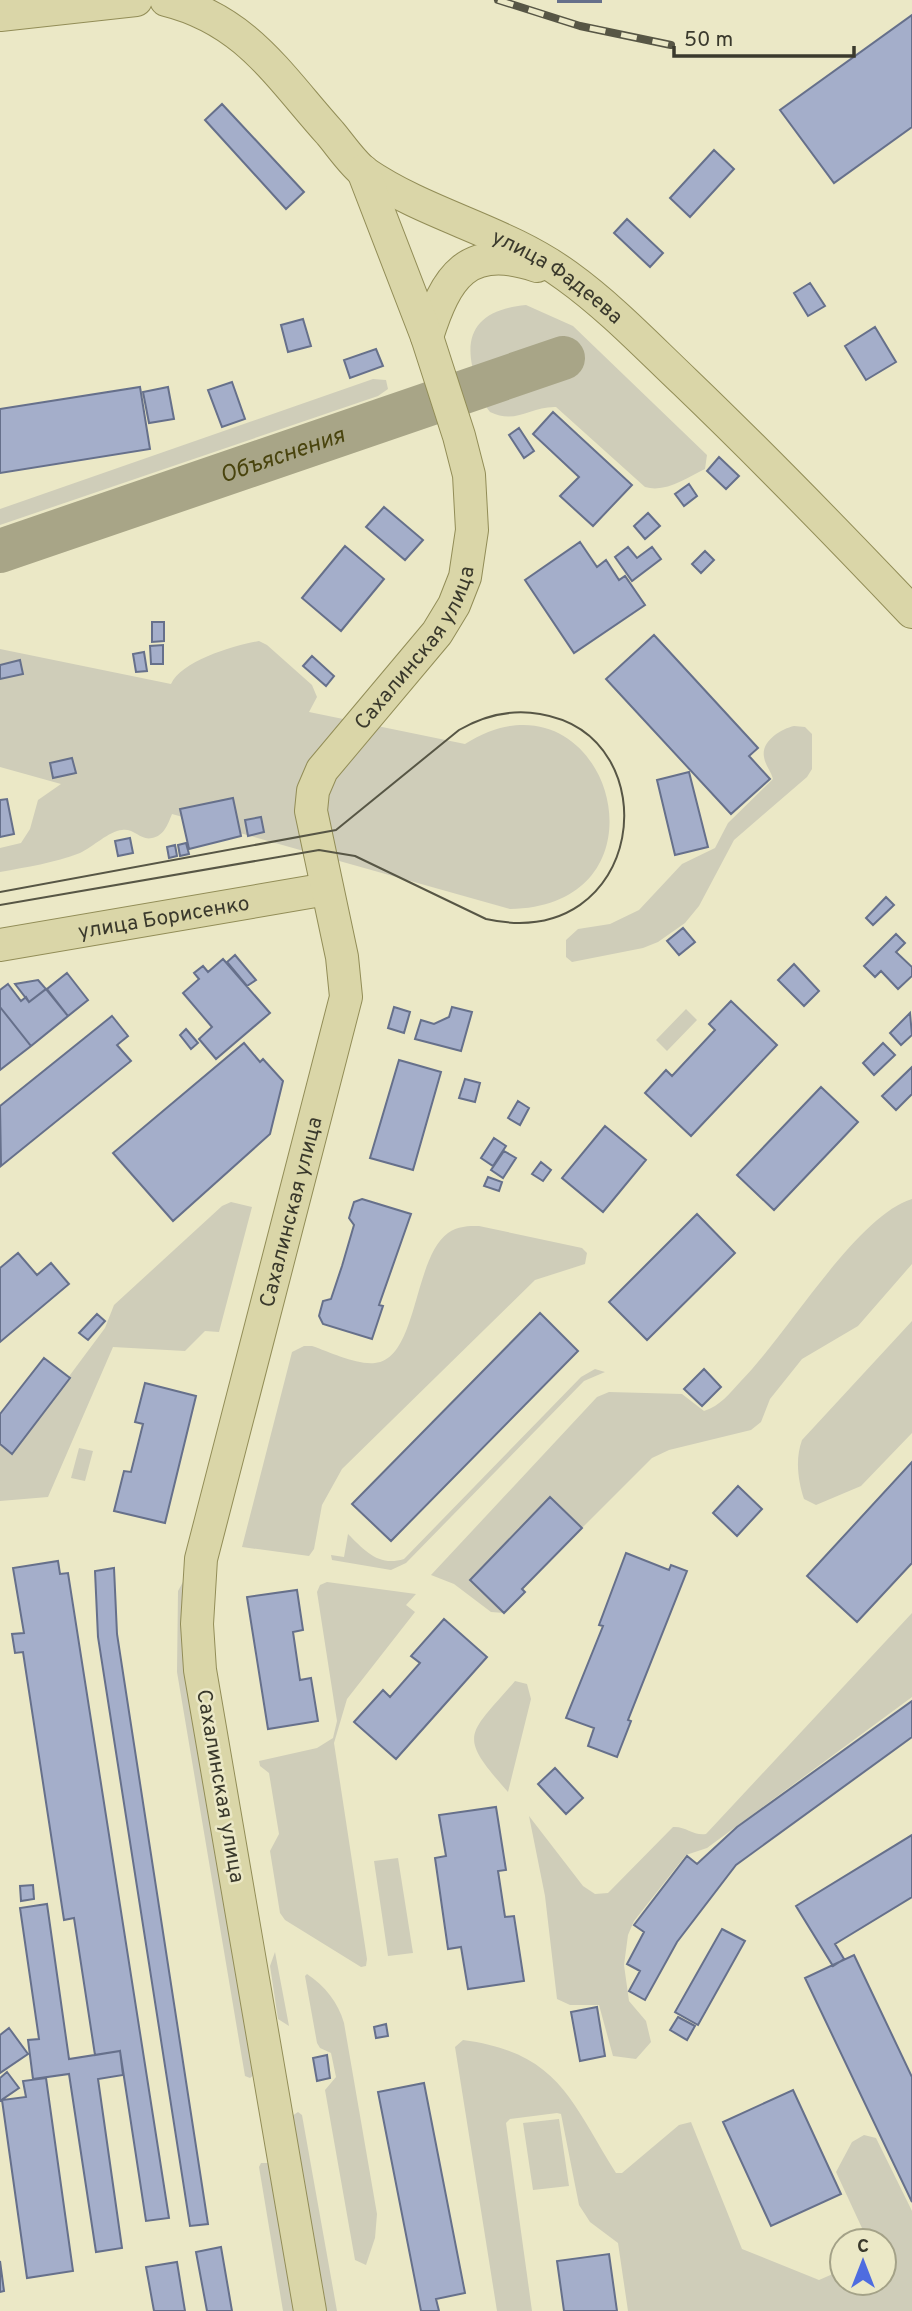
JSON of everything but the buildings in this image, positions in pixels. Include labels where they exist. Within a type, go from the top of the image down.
[{"type":"main road","points":[[0,15],[136,0]]},
{"type":"main road","name":"улица Фадеева","points":[[166,0],[198,8],[230,26],[265,58],[363,171],[394,190],[539,257],[570,277],[629,329],[764,458],[912,612]]},
{"type":"main road","name":"Сахалинская улица","points":[[310,2311],[200,1670],[197,1604],[201,1559],[346,997],[342,957],[311,811],[313,791],[322,770],[437,634],[454,605],[465,576],[472,506],[469,475],[427,337],[363,171]]},
{"type":"main road","points":[[427,337],[439,297],[453,278],[470,264],[498,259],[528,263],[570,277]]},
{"type":"main road","name":"улица Борисенко","points":[[0,944],[327,888]]},
{"type":"shaded area","points":[[526,305],[573,326],[707,455],[705,469],[668,486],[645,487],[556,407],[508,417],[490,412],[482,398],[472,366],[472,339],[476,328],[484,319],[509,308]]},
{"type":"shaded area","points":[[373,379],[386,380],[388,389],[378,396],[0,525],[0,509]]},
{"type":"shaded area","points":[[259,641],[312,685],[317,697],[309,712],[465,744],[515,725],[556,732],[587,756],[605,792],[609,832],[596,869],[564,897],[510,909],[172,814],[165,829],[156,837],[144,838],[130,831],[117,831],[80,853],[0,872],[0,848],[21,843],[30,829],[38,800],[61,784],[0,767],[0,649],[171,684],[197,661],[223,650]]},
{"type":"shaded area","points":[[794,726],[805,727],[812,734],[812,769],[807,777],[734,840],[699,906],[685,923],[658,942],[643,948],[572,962],[566,957],[566,940],[578,929],[610,924],[639,910],[682,864],[715,848],[728,823],[773,779],[764,757],[769,741],[783,730]]},
{"type":"shaded area","points":[[686,1009],[697,1020],[667,1051],[656,1040]]},
{"type":"shaded area","points":[[912,1199],[912,1264],[858,1326],[802,1359],[770,1399],[761,1422],[751,1430],[669,1450],[652,1458],[582,1528],[550,1498],[470,1579],[504,1613],[491,1612],[454,1584],[431,1575],[597,1397],[609,1392],[682,1394],[704,1411],[720,1402],[759,1361],[845,1252],[890,1210]]},
{"type":"shaded area","points":[[231,1202],[252,1207],[219,1332],[205,1331],[185,1351],[113,1347],[48,1497],[0,1501],[0,1444],[12,1453],[105,1328],[114,1305],[222,1206]]},
{"type":"shaded area","points":[[479,1226],[582,1248],[587,1253],[585,1264],[535,1280],[342,1469],[322,1505],[314,1549],[309,1556],[242,1547],[292,1352],[304,1346],[312,1346],[343,1358],[368,1363],[389,1357],[400,1345],[408,1327],[428,1263],[437,1246],[455,1229]]},
{"type":"shaded area","points":[[912,1321],[912,1433],[861,1486],[816,1505],[804,1499],[798,1470],[802,1440]]},
{"type":"shaded area","points":[[595,1369],[605,1372],[584,1381],[406,1563],[391,1570],[332,1560],[331,1555],[344,1557],[348,1534],[373,1556],[387,1561],[404,1559],[581,1377]]},
{"type":"shaded area","points":[[79,1448],[93,1451],[85,1481],[71,1478]]},
{"type":"shaded area","points":[[184,1580],[254,2075],[250,2078],[245,2076],[177,1672],[178,1591]]},
{"type":"shaded area","points":[[327,1582],[416,1594],[406,1605],[415,1612],[347,1699],[334,1743],[367,1959],[366,1966],[361,1967],[285,1920],[280,1913],[270,1851],[279,1834],[269,1773],[260,1766],[259,1761],[317,1748],[333,1738],[337,1721],[317,1592],[320,1585]]},
{"type":"shaded area","points":[[912,1613],[912,1697],[707,1848],[686,1855],[634,1921],[628,1935],[624,1965],[629,2001],[646,2021],[651,2042],[636,2059],[613,2056],[599,2005],[570,2005],[557,1999],[545,1896],[529,1816],[583,1886],[595,1894],[608,1893],[673,1827],[706,1834]]},
{"type":"shaded area","points":[[515,1681],[527,1684],[531,1699],[508,1792],[481,1758],[474,1736],[486,1714]]},
{"type":"shaded area","points":[[398,1858],[413,1953],[388,1956],[374,1861]]},
{"type":"shaded area","points":[[275,1952],[289,2026],[278,2019],[270,1966]]},
{"type":"shaded area","points":[[307,1974],[330,1995],[344,2023],[377,2214],[375,2238],[366,2265],[355,2260],[325,2090],[336,2077],[331,2053],[320,2048],[317,2043],[305,1976]]},
{"type":"shaded area","points":[[463,2040],[495,2046],[521,2056],[541,2069],[573,2102],[616,2173],[622,2173],[679,2125],[691,2122],[742,2249],[819,2280],[828,2276],[828,2297],[898,2297],[898,2227],[862,2227],[836,2172],[852,2142],[864,2135],[876,2138],[912,2211],[912,2311],[628,2311],[618,2243],[590,2222],[579,2205],[561,2114],[557,2113],[510,2119],[506,2123],[532,2311],[497,2311],[455,2047]]},
{"type":"shaded area","points":[[298,2112],[302,2115],[337,2311],[327,2311],[292,2116]]},
{"type":"shaded area","points":[[559,2119],[569,2186],[533,2190],[523,2123]]},
{"type":"shaded area","points":[[261,2163],[269,2163],[295,2311],[283,2311],[259,2167]]},
{"type":"waterway","name":"Объяснения","points":[[0,551],[563,358]]},
{"type":"tram line","points":[[0,892],[336,830],[459,730],[479,720],[508,713],[540,714],[582,731],[610,760],[623,798],[622,838],[608,875],[580,905],[539,921],[486,919],[355,856],[319,850],[0,905]]},
{"type":"railway","points":[[498,0],[580,26],[671,45]]}]
